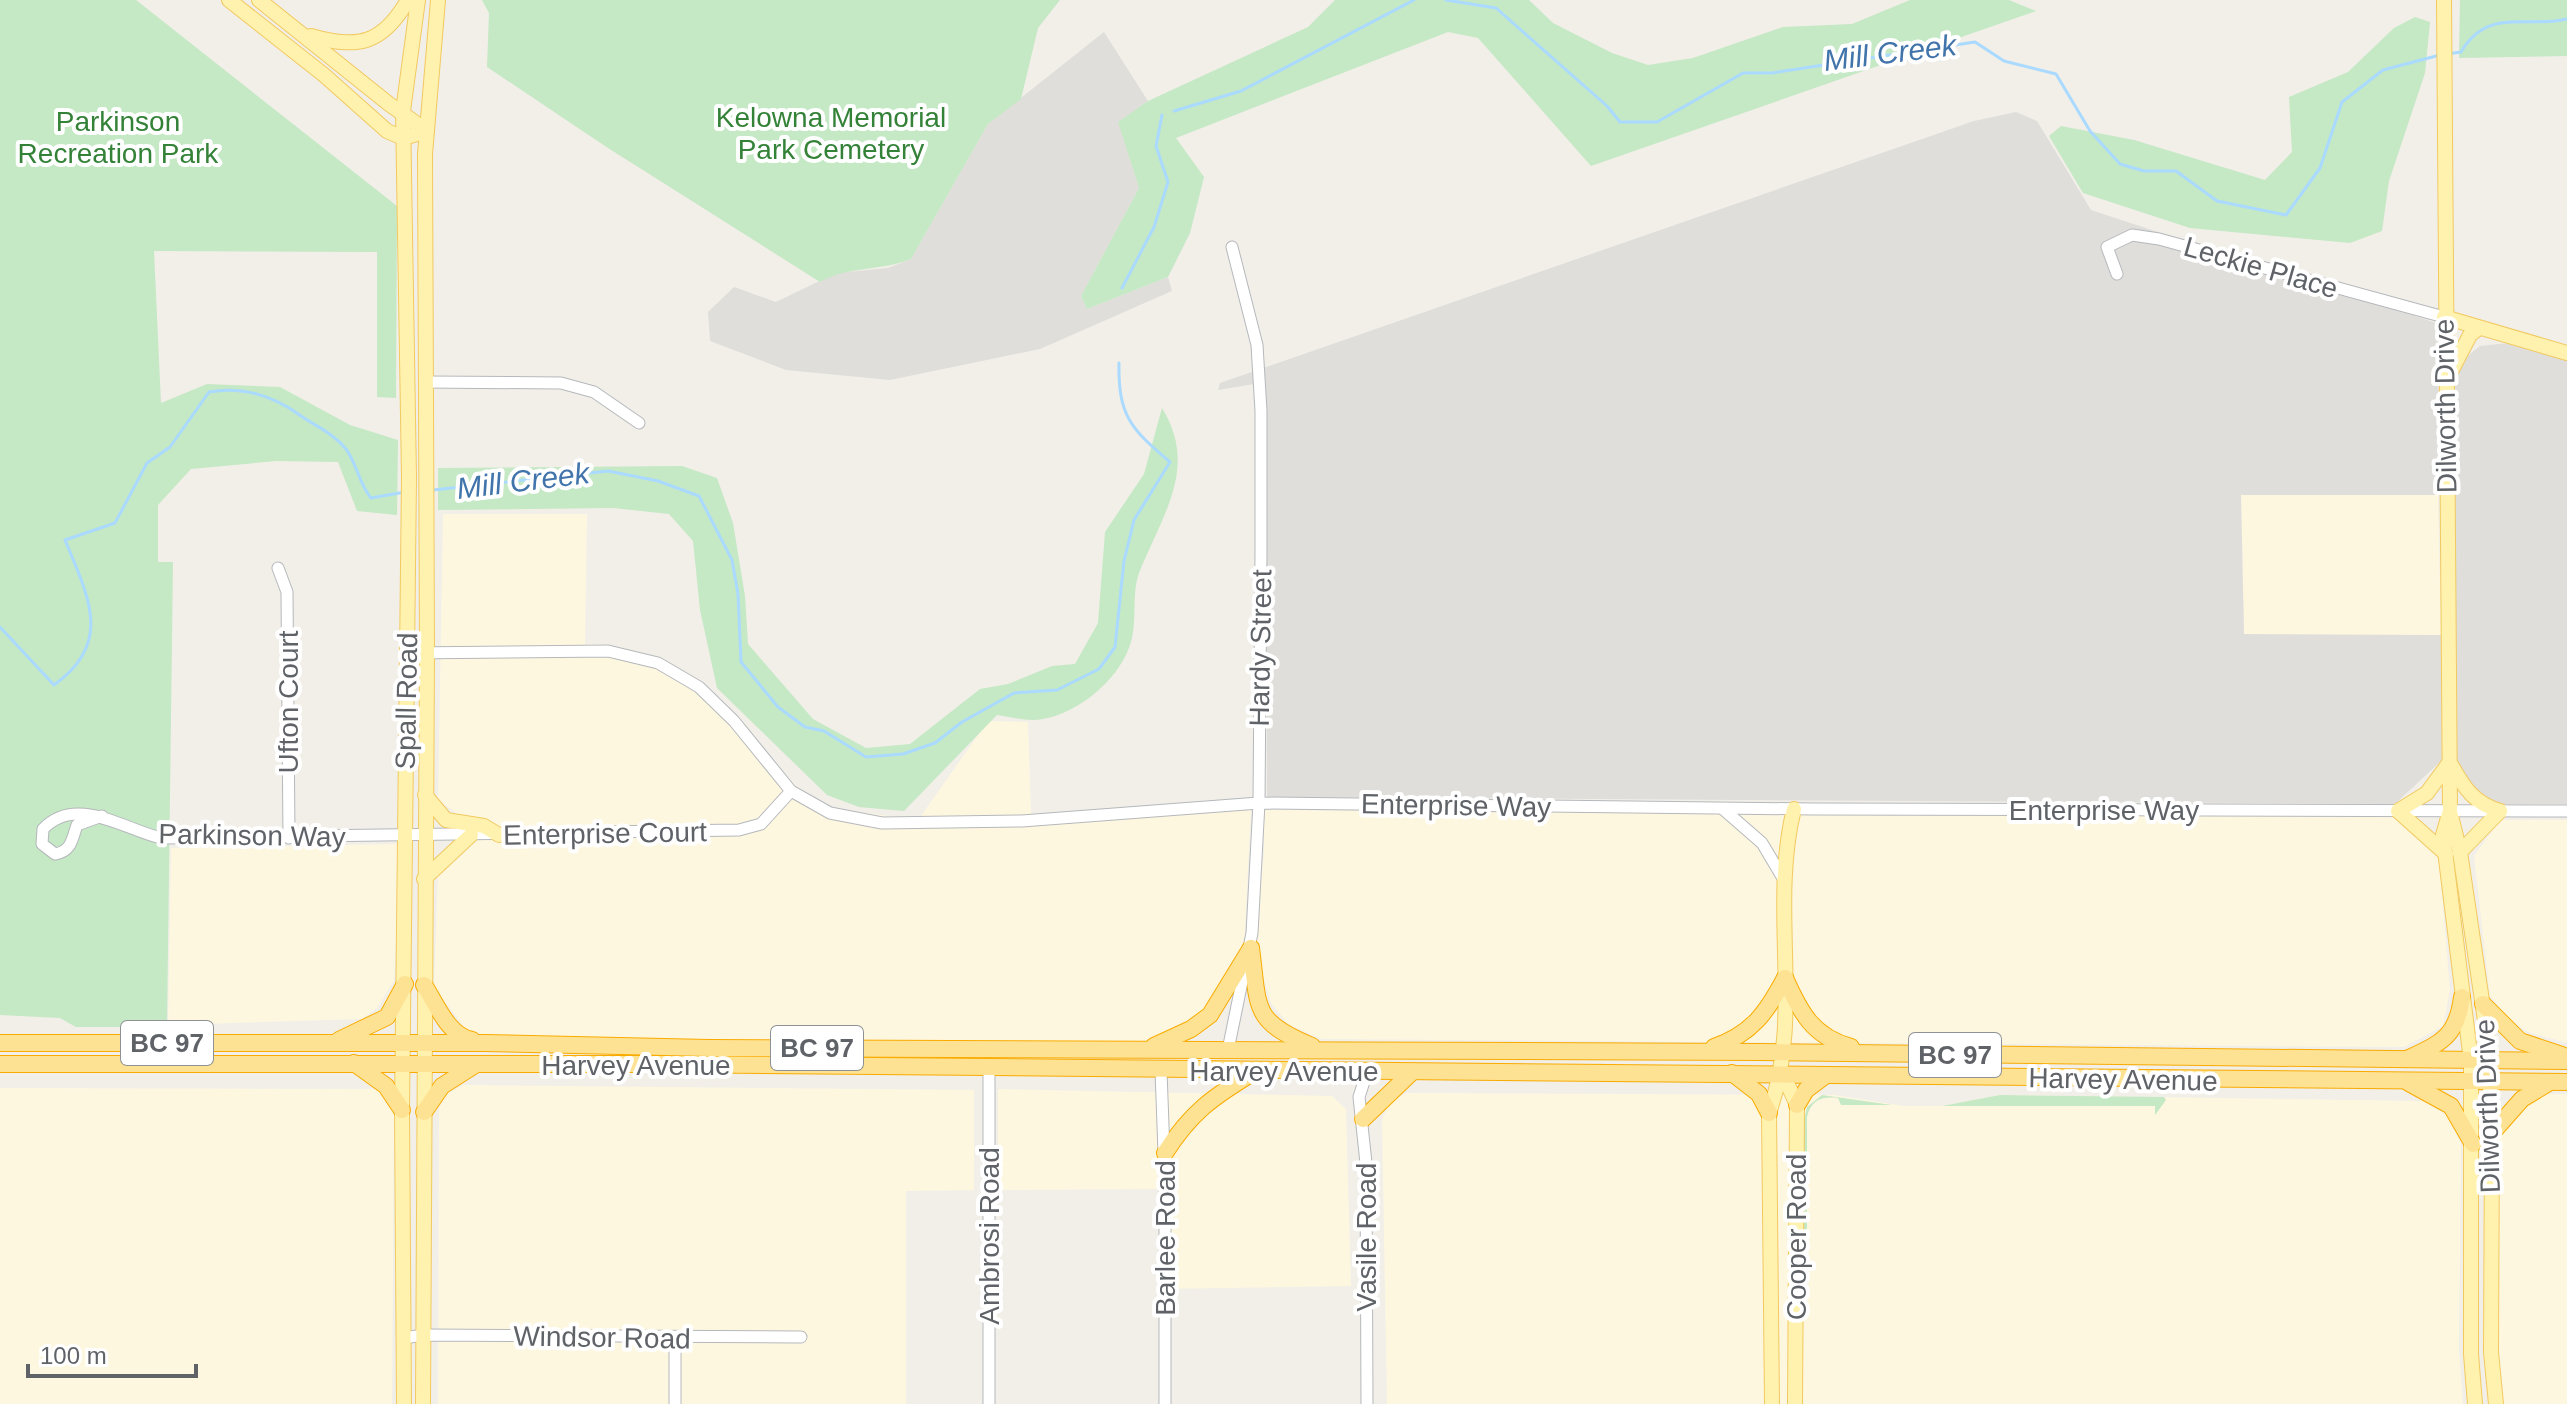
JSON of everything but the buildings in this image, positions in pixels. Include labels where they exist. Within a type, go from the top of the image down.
[{"type":"highway","points":[[1149,1048],[1191,1029],[1210,1015],[1251,948]]},
{"type":"highway","points":[[1251,948],[1262,1017],[1278,1032],[1321,1050]]},
{"type":"highway","points":[[1701,1052],[1733,1041],[1757,1025],[1785,978]]},
{"type":"highway","points":[[1785,978],[1809,1025],[1832,1042],[1880,1054]]},
{"type":"highway","points":[[335,1042],[387,1017],[405,984]]},
{"type":"highway","points":[[424,985],[448,1024],[463,1039],[485,1043]]},
{"type":"highway","points":[[2402,1061],[2448,1035],[2460,1016],[2462,997]]},
{"type":"highway","points":[[2483,1004],[2520,1041],[2567,1059]]},
{"type":"highway","name":"Harvey Avenue","points":[[0,1043],[403,1042],[709,1048],[1701,1052],[2489,1062],[2567,1059]]},
{"type":"highway","points":[[989,1068],[1001,1057],[1030,1047]]},
{"type":"highway","points":[[1185,1071],[1213,1062],[1228,1050]]},
{"type":"highway","points":[[1367,1072],[1384,1060],[1419,1051]]},
{"type":"highway","points":[[2184,1080],[2209,1057]]},
{"type":"highway","points":[[0,1075],[20,1063]]},
{"type":"highway","points":[[354,1063],[386,1086],[402,1110]]},
{"type":"highway","name":"Harvey Avenue","points":[[0,1064],[354,1063],[2559,1082]]},
{"type":"highway","points":[[424,1112],[442,1086],[476,1064]]},
{"type":"highway","points":[[1165,1153],[1184,1122],[1203,1104],[1254,1072]]},
{"type":"highway","points":[[1363,1119],[1412,1072]]},
{"type":"highway","points":[[1732,1073],[1759,1094],[1769,1113]]},
{"type":"highway","points":[[1797,1105],[1806,1090],[1826,1075]]},
{"type":"highway","points":[[2407,1082],[2451,1106],[2473,1144]]},
{"type":"highway","points":[[2492,1133],[2522,1099],[2559,1082]]},
{"type":"main road","points":[[229,0],[324,75],[387,131],[403,138],[427,131]]},
{"type":"main road","points":[[259,0],[427,131]]},
{"type":"main road","points":[[303,34],[352,44],[374,39],[391,27],[408,0]]},
{"type":"main road","name":"Spall Road","points":[[404,1404],[402,1110],[409,477],[403,111],[418,0]]},
{"type":"main road","name":"Spall Road","points":[[423,1404],[427,131],[438,0]]},
{"type":"main road","name":"Dilworth Drive","points":[[2444,0],[2450,811],[2443,835],[2453,853],[2483,1004],[2489,1062],[2481,1081],[2473,1144],[2471,1354],[2475,1404]]},
{"type":"main road","points":[[2444,317],[2567,353]]},
{"type":"main road","points":[[2445,382],[2470,335],[2479,328]]},
{"type":"main road","points":[[2450,762],[2468,793],[2481,804],[2500,811],[2453,853],[2398,811],[2427,793],[2450,762]]},
{"type":"main road","points":[[425,795],[446,820],[484,826],[499,835]]},
{"type":"main road","name":"Cooper Road","points":[[1772,1404],[1769,1113],[1783,1074],[1784,880],[1787,836],[1794,809]]},
{"type":"main road","points":[[424,879],[471,835]]},
{"type":"main road","name":"Dilworth Drive","points":[[2453,853],[2462,997],[2471,1061],[2481,1081],[2492,1133],[2491,1352],[2496,1404]]},
{"type":"main road","name":"Cooper Road","points":[[1783,1074],[1797,1105],[1795,1404]]},
{"type":"street","name":"Leckie Place","points":[[2117,274],[2107,247],[2132,235],[2159,239],[2444,317]]},
{"type":"street","name":"Hardy Street","points":[[1228,1050],[1251,948],[1259,803],[1261,411],[1257,345],[1232,247]]},
{"type":"street","points":[[425,382],[561,383],[594,392],[639,423]]},
{"type":"street","name":"Ufton Court","points":[[278,568],[287,592],[289,838]]},
{"type":"street","name":"Enterprise Way","points":[[408,653],[608,651],[658,663],[699,687],[734,721],[791,791],[830,813],[882,823],[1030,821],[1259,803],[1794,809],[2567,811]]},
{"type":"street","name":"Enterprise Court","points":[[404,837],[425,832],[499,835],[739,830],[761,824],[791,791]]},
{"type":"street","points":[[1722,808],[1762,843],[1784,880]]},
{"type":"street","name":"Parkinson Way","points":[[102,816],[77,825],[70,846],[64,852],[55,854],[42,844],[43,829],[55,819],[102,816],[161,838],[404,837]]},
{"type":"street","name":"Ambrosi Road","points":[[989,1068],[989,1404]]},
{"type":"street","name":"Barlee Road","points":[[1161,1071],[1165,1153],[1165,1404]]},
{"type":"street","name":"Vasile Road","points":[[1367,1072],[1359,1097],[1363,1119],[1367,1404]]},
{"type":"street","name":"Windsor Road","points":[[404,1338],[423,1335],[801,1337]]},
{"type":"street","points":[[675,1338],[675,1404]]},
{"type":"shaded area","points":[[1104,32],[1148,101],[1119,122],[1139,188],[1081,296],[1087,309],[1168,277],[1172,291],[1040,349],[890,380],[786,370],[710,341],[708,312],[734,287],[776,302],[836,273],[888,268],[911,259],[988,124]]},
{"type":"shaded area","points":[[2016,112],[2037,121],[2091,210],[2439,324],[2438,495],[2241,495],[2244,634],[2441,635],[2442,760],[2395,804],[1267,797],[1266,382],[1218,390],[1220,383],[1974,121]]},
{"type":"shaded area","points":[[2509,343],[2567,359],[2567,804],[2497,804],[2465,781],[2457,760],[2450,381],[2461,361],[2480,346]]},
{"type":"shaded area","points":[[2241,494],[2438,495],[2441,635],[2244,635]]},
{"type":"shaded area","points":[[443,514],[587,514],[585,644],[605,644],[660,657],[703,682],[741,719],[766,756],[795,785],[832,808],[888,816],[921,816],[988,721],[1028,722],[1031,814],[1251,810],[1244,950],[1226,973],[1208,1010],[1147,1041],[489,1041],[467,1031],[434,987],[438,871],[483,832],[438,800]]},
{"type":"shaded area","points":[[1263,810],[2398,817],[2439,859],[2450,990],[2443,1026],[2404,1047],[1321,1039],[1288,1024],[1271,1003],[1255,949],[1264,851]]},
{"type":"shaded area","points":[[2500,820],[2567,820],[2567,1043],[2528,1032],[2509,1019],[2490,996],[2474,856]]},
{"type":"shaded area","points":[[401,844],[394,981],[377,1008],[362,1019],[168,1025],[171,848]]},
{"type":"shaded area","points":[[463,1085],[974,1090],[974,1190],[906,1191],[906,1404],[438,1404],[439,1108],[447,1094]]},
{"type":"shaded area","points":[[0,1088],[382,1089],[394,1106],[392,1404],[0,1404]]},
{"type":"shaded area","points":[[998,1089],[1332,1096],[1346,1109],[1351,1286],[1160,1289],[1160,1189],[998,1190]]},
{"type":"shaded area","points":[[1407,1093],[1834,1095],[1904,1106],[1942,1106],[2000,1095],[2423,1101],[2448,1116],[2461,1144],[2459,1349],[2463,1404],[1387,1404],[1382,1119],[1390,1102]]},
{"type":"shaded area","points":[[2548,1094],[2567,1094],[2567,1404],[2502,1404],[2496,1303],[2498,1131],[2523,1102]]},
{"type":"green space","name":"Parkinson Recreation Park","points":[[0,0],[136,0],[397,206],[396,398],[377,397],[377,252],[154,251],[161,403],[207,384],[280,387],[350,425],[398,440],[397,515],[357,511],[338,462],[276,461],[191,469],[158,505],[158,562],[173,562],[167,1027],[76,1027],[60,1018],[0,1015]]},
{"type":"green space","name":"Kelowna Memorial Park Cemetery","points":[[482,0],[1060,0],[1038,28],[1021,99],[988,124],[911,259],[842,273],[820,282],[608,148],[487,67],[489,13]]},
{"type":"green space","points":[[1335,0],[1529,0],[1553,23],[1612,53],[1648,65],[1693,58],[1783,27],[1852,24],[1910,0],[2009,0],[2036,11],[1591,166],[1478,38],[1448,32],[1176,138],[1204,177],[1190,233],[1168,277],[1087,309],[1081,296],[1139,188],[1118,122],[1148,101],[1308,27]]},
{"type":"green space","points":[[2460,0],[2567,0],[2567,56],[2459,58]]},
{"type":"green space","points":[[2415,17],[2430,22],[2425,73],[2389,181],[2382,231],[2350,243],[2190,228],[2083,193],[2049,136],[2061,126],[2134,140],[2265,180],[2292,152],[2289,97],[2348,72],[2394,28]]},
{"type":"green space","points":[[1162,408],[1173,430],[1177,471],[1166,511],[1139,573],[1135,590],[1134,628],[1124,659],[1092,696],[1063,713],[1033,720],[997,715],[904,811],[859,807],[827,795],[717,688],[700,610],[693,541],[669,514],[613,508],[438,510],[438,468],[682,466],[717,478],[733,523],[745,596],[748,644],[813,719],[866,748],[910,744],[980,689],[1008,684],[1052,666],[1075,664],[1098,623],[1105,532],[1144,474]]},
{"type":"green space","points":[[1822,1095],[1892,1105],[1841,1105],[1838,1098],[1832,1098],[1818,1100],[1811,1107],[1807,1117],[1807,1246],[1803,1236],[1804,1120],[1807,1107]]},
{"type":"green space","points":[[2000,1095],[2164,1097],[2166,1100],[2155,1115],[2155,1106],[1942,1106]]},
{"type":"waterway","name":"Mill Creek","points":[[1174,111],[1241,91],[1414,0]]},
{"type":"waterway","name":"Mill Creek","points":[[1446,0],[1496,8],[1607,106],[1620,122],[1657,122],[1743,73],[1772,73],[1975,42],[2004,61],[2056,74],[2090,131],[2120,164],[2144,171],[2176,171],[2217,201],[2286,215],[2320,168],[2342,102],[2383,70],[2440,55]]},
{"type":"waterway","name":"Mill Creek","points":[[2447,54],[2461,52],[2483,29],[2496,24],[2567,19]]},
{"type":"waterway","name":"Mill Creek","points":[[1122,288],[1154,227],[1168,182],[1156,146],[1162,115]]},
{"type":"waterway","name":"Mill Creek","points":[[433,490],[608,471],[658,481],[699,496],[732,560],[738,594],[741,662],[778,707],[805,727],[824,731],[866,757],[903,754],[935,743],[962,722],[1014,693],[1057,690],[1099,669],[1115,647],[1124,561],[1134,520],[1170,462],[1136,430],[1124,409],[1119,363]]},
{"type":"waterway","name":"Mill Creek","points":[[0,627],[54,685],[73,669],[84,652],[90,635],[91,618],[81,580],[65,540],[115,523],[147,463],[170,447],[209,392],[234,390],[258,394],[280,403],[341,443],[371,498],[405,492]]}]
